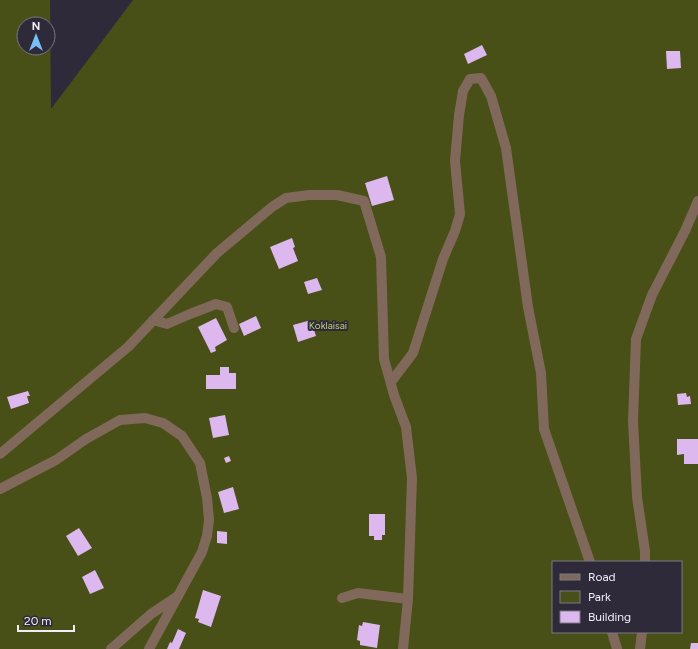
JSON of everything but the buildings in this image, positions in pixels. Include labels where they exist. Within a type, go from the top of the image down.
[{"type":"street","points":[[391,382],[413,353],[443,259],[455,231],[460,214],[455,160],[459,115],[463,91],[470,79],[481,78],[491,96],[506,148],[528,307],[541,373],[544,429],[590,561]]},
{"type":"street","points":[[0,454],[128,347],[217,253],[250,224],[286,198],[309,195],[337,196],[364,201],[381,256],[384,359],[406,427],[412,478],[408,599],[403,649]]},
{"type":"street","points":[[645,561],[645,551],[637,497],[633,421],[636,339],[652,295],[685,231],[698,201]]},
{"type":"street","points":[[152,320],[167,324],[216,304],[227,307],[234,328]]},
{"type":"street","points":[[0,489],[56,460],[86,439],[120,420],[145,418],[163,423],[182,436],[200,464],[207,498],[209,520],[207,536],[202,552],[149,649]]},
{"type":"street","points":[[342,598],[358,593],[408,599]]},
{"type":"street","points":[[111,649],[151,614],[178,596]]},
{"type":"street","points":[[612,633],[617,649]]},
{"type":"street","points":[[640,649],[642,633]]},
{"type":"green space","name":"Koklaisai","points":[[0,0],[50,0],[50,16],[16,16],[16,56],[51,56],[51,109],[133,0],[698,0],[698,649],[0,649]]}]
